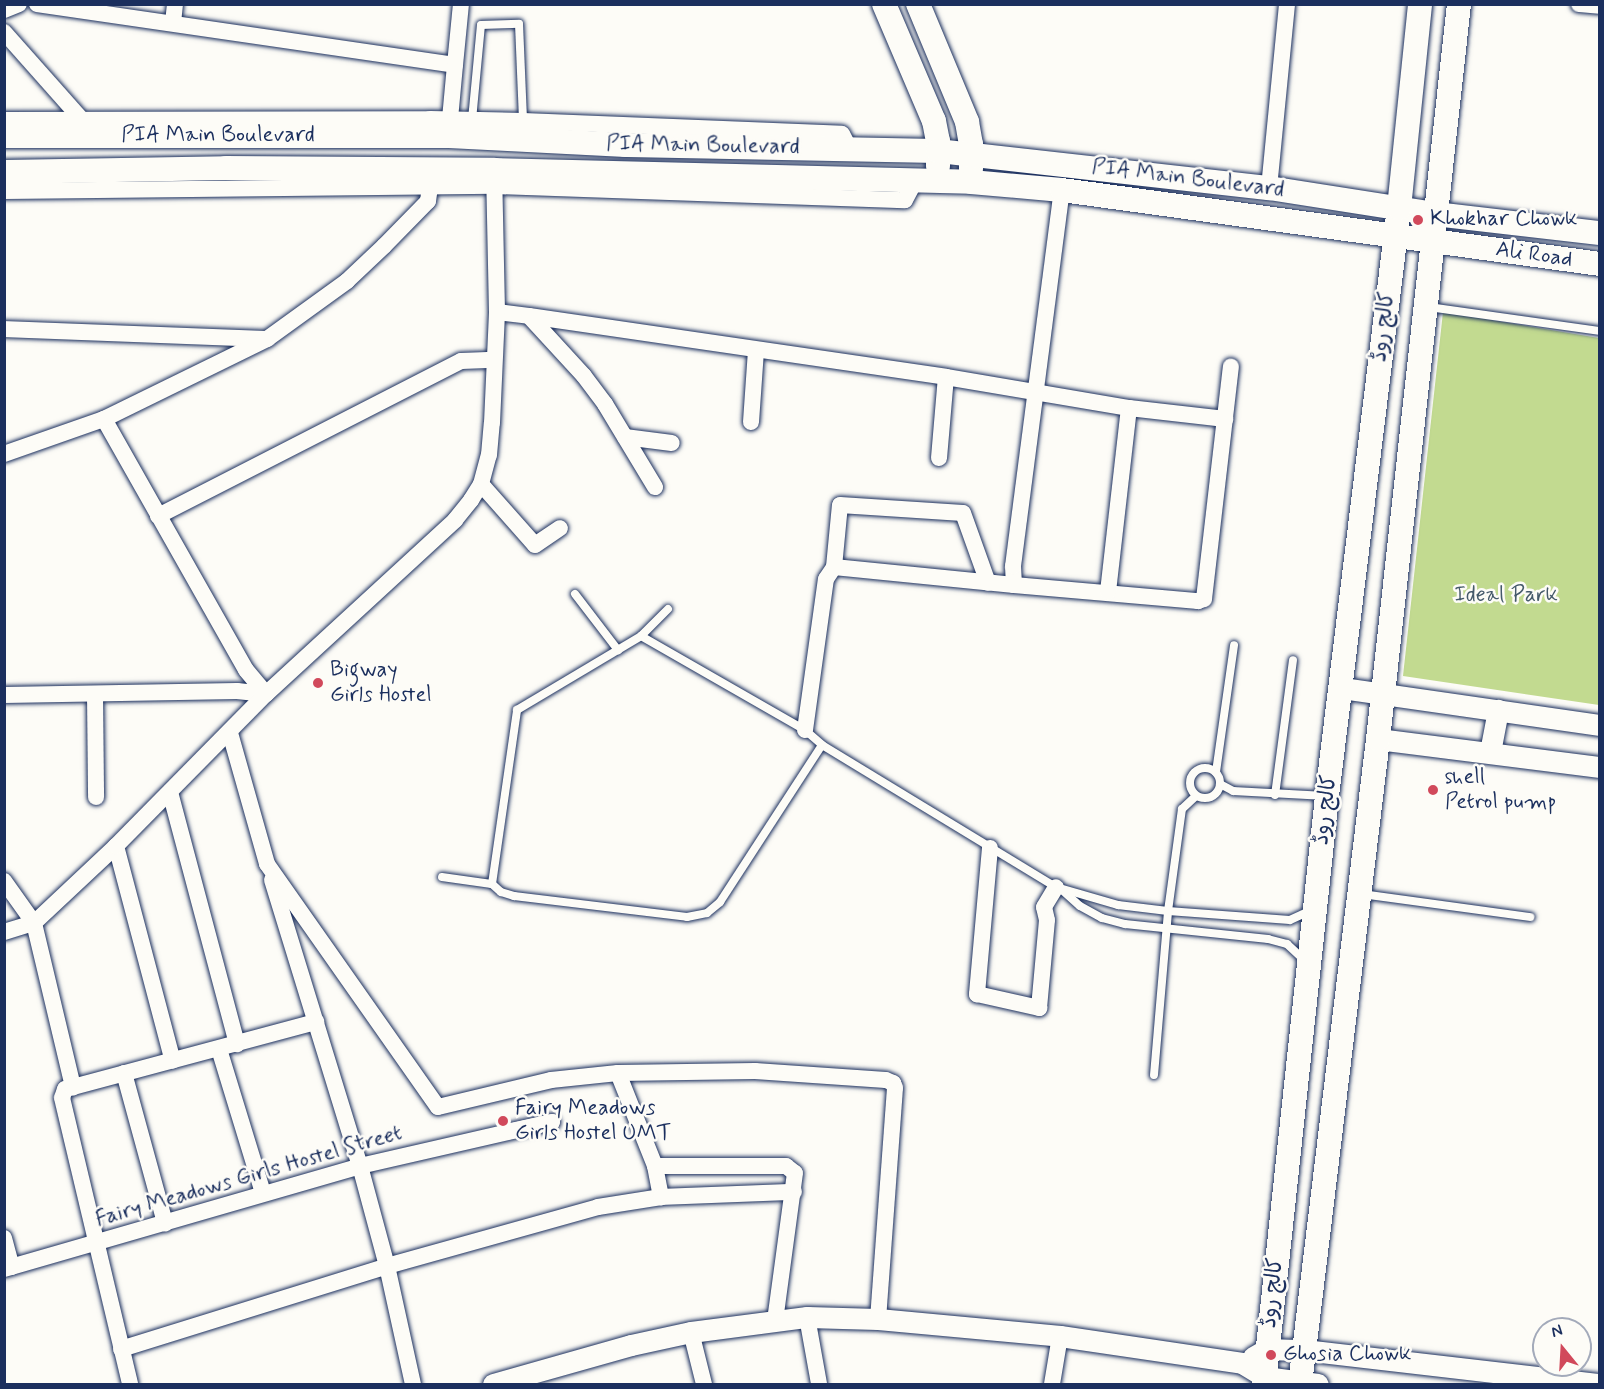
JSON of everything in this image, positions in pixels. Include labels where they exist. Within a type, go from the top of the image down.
[{"type":"main road","points":[[884,4],[934,121],[938,152],[927,180]]},
{"type":"main road","points":[[918,4],[967,122],[972,154],[971,182]]},
{"type":"main road","points":[[1399,208],[1420,4]]},
{"type":"main road","points":[[1436,214],[1458,4]]},
{"type":"main road","name":"PIA Main Boulevard","points":[[4,136],[449,127],[626,145],[849,148],[938,152],[1269,188],[1436,214]]},
{"type":"main road","name":"PIA Main Boulevard","points":[[4,172],[226,168],[431,179],[971,182],[1062,190],[1432,240]]},
{"type":"main road","name":"کالج روڈ","points":[[1265,1381],[1327,796],[1399,208]]},
{"type":"main road","name":"کالج روڈ","points":[[1306,1384],[1304,1350],[1359,894],[1436,214]]},
{"type":"main road","name":"Ali Road","points":[[1436,214],[1599,233]]},
{"type":"main road","name":"Ali Road","points":[[1432,240],[1599,264]]},
{"type":"street","points":[[4,10],[19,4]]},
{"type":"street","points":[[37,4],[455,65]]},
{"type":"street","points":[[173,23],[176,4]]},
{"type":"street","points":[[449,127],[461,4]]},
{"type":"street","points":[[1269,188],[1287,5],[1281,4]]},
{"type":"street","points":[[1580,4],[1599,6]]},
{"type":"street","points":[[4,32],[83,121]]},
{"type":"street","points":[[4,120],[449,127],[472,120],[523,121],[842,134],[849,148]]},
{"type":"street","points":[[4,932],[34,923],[116,846],[266,694],[455,520],[481,484],[489,455],[497,312],[495,178]]},
{"type":"street","points":[[4,191],[431,179],[428,201],[384,246],[346,281],[267,339],[104,418],[4,454]]},
{"type":"street","points":[[1014,585],[1013,566],[1062,190]]},
{"type":"street","points":[[497,312],[946,377],[1129,408],[1225,419]]},
{"type":"street","points":[[529,315],[584,376],[655,487]]},
{"type":"street","points":[[4,329],[267,339]]},
{"type":"street","points":[[751,423],[756,350]]},
{"type":"street","points":[[158,516],[461,361],[494,360]]},
{"type":"street","points":[[834,567],[988,583],[1204,599],[1231,368]]},
{"type":"street","points":[[939,458],[946,377]]},
{"type":"street","points":[[1108,592],[1129,408]]},
{"type":"street","points":[[104,418],[246,670],[266,694]]},
{"type":"street","points":[[625,437],[672,443]]},
{"type":"street","points":[[481,484],[535,545],[560,528]]},
{"type":"street","points":[[805,730],[826,579],[834,567],[840,506],[963,513],[988,583]]},
{"type":"street","points":[[1342,688],[1599,725]]},
{"type":"street","points":[[4,694],[237,692],[266,694]]},
{"type":"street","points":[[94,694],[96,797]]},
{"type":"street","points":[[1490,752],[1498,710]]},
{"type":"street","points":[[230,733],[267,864],[360,1166],[387,1266],[413,1384]]},
{"type":"street","points":[[1377,739],[1599,767]]},
{"type":"street","points":[[170,792],[237,1044]]},
{"type":"street","points":[[116,846],[173,1061]]},
{"type":"street","points":[[990,848],[977,994],[1039,1008],[1047,920],[1044,907],[1058,888]]},
{"type":"street","points":[[267,864],[438,1107],[551,1080],[618,1073],[755,1071],[886,1080],[893,1083],[896,1088],[878,1319]]},
{"type":"street","points":[[4,881],[34,923],[73,1087]]},
{"type":"street","points":[[130,1384],[95,1243],[63,1098],[65,1089],[316,1022]]},
{"type":"street","points":[[219,1049],[263,1193]]},
{"type":"street","points":[[124,1073],[165,1222]]},
{"type":"street","points":[[618,1073],[655,1166],[661,1197]]},
{"type":"street","name":"Fairy Meadows Girls Hostel Street","points":[[8,1268],[360,1166],[506,1132]]},
{"type":"street","points":[[655,1166],[786,1166],[795,1173],[775,1320]]},
{"type":"street","points":[[121,1348],[387,1266],[597,1208],[661,1197],[794,1191]]},
{"type":"street","points":[[4,1238],[8,1268]]},
{"type":"street","points":[[807,1317],[819,1384]]},
{"type":"street","points":[[493,1384],[631,1345],[690,1332],[807,1317],[878,1319],[1060,1336],[1242,1363],[1265,1381],[1306,1384]]},
{"type":"street","points":[[690,1332],[704,1384]]},
{"type":"street","points":[[1052,1384],[1060,1336]]},
{"type":"street","points":[[1242,1363],[1267,1349],[1304,1350],[1598,1384]]},
{"type":"lane","points":[[472,120],[482,25],[519,24],[523,121]]},
{"type":"lane","points":[[1425,306],[1599,331]]},
{"type":"lane","points":[[575,594],[618,650]]},
{"type":"lane","points":[[492,884],[517,710],[641,636],[668,609]]},
{"type":"lane","points":[[641,636],[805,730],[822,745],[1058,888],[1074,902],[1102,918],[1125,924],[1268,939],[1287,944],[1310,967]]},
{"type":"lane","points":[[1216,772],[1207,767],[1197,770],[1190,778],[1190,788],[1196,796],[1206,798],[1216,794],[1220,784],[1216,772],[1234,645]]},
{"type":"lane","points":[[1275,795],[1293,660]]},
{"type":"lane","points":[[442,877],[492,884],[501,892],[514,896],[687,917],[706,913],[720,902],[822,745]]},
{"type":"lane","points":[[1220,784],[1233,791],[1327,796]]},
{"type":"lane","points":[[1154,1075],[1168,911],[1182,809],[1196,796]]},
{"type":"lane","points":[[1058,888],[1118,905],[1290,920],[1316,906]]},
{"type":"lane","points":[[1359,894],[1530,917]]},
{"type":"green space","name":"Ideal Park","points":[[1443,312],[1599,338],[1599,705],[1403,676]]},
{"type":"place","name":"Khokhar Chowk","points":[[1418,220]]},
{"type":"place","name":"Bigway Girls Hostel","points":[[318,683]]},
{"type":"place","name":"shell Petrol pump","points":[[1433,790]]},
{"type":"place","name":"Fairy Meadows Girls Hostel UMT","points":[[503,1121]]},
{"type":"place","name":"Ghosia Chowk","points":[[1271,1355]]}]
